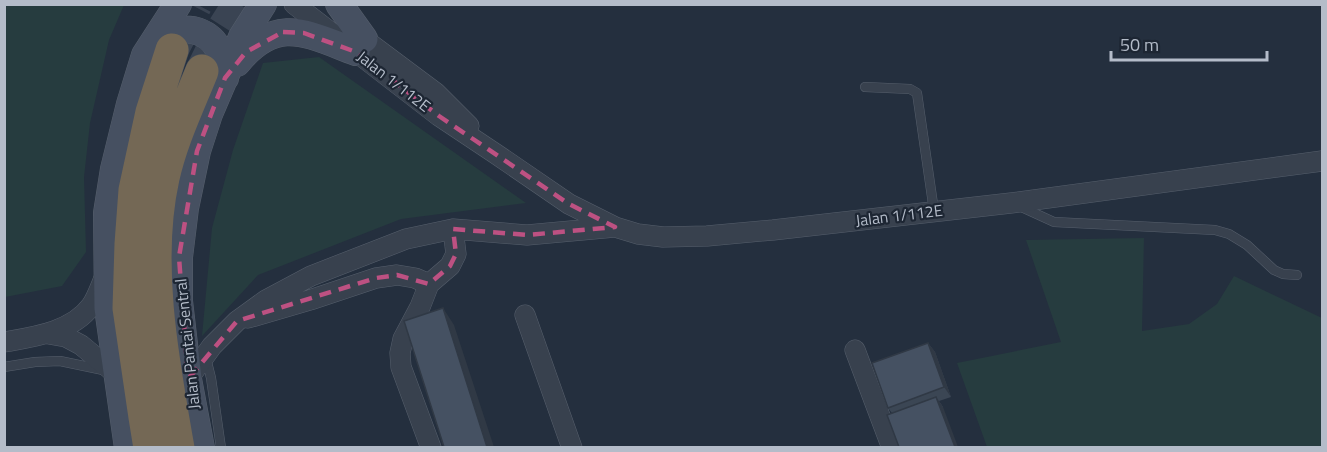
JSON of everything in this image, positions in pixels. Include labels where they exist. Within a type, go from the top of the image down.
[{"type":"highway","points":[[150,447],[129,308],[130,244],[135,190],[152,112],[159,53]]},
{"type":"highway","points":[[178,447],[158,308],[155,250],[159,201],[178,130],[214,74]]},
{"type":"highway","points":[[118,385],[137,447]]},
{"type":"highway","points":[[190,391],[196,447]]},
{"type":"main road","points":[[159,53],[164,4]]},
{"type":"main road","points":[[159,53],[178,4]]},
{"type":"main road","name":"Jalan Pantai Sentral","points":[[201,447],[190,391],[179,301],[180,247],[185,208],[197,151],[209,114],[214,74],[263,4]]},
{"type":"main road","points":[[339,4],[360,45]]},
{"type":"main road","points":[[128,447],[108,309],[107,213],[114,169],[130,104],[172,32],[187,29],[203,33],[211,38],[219,49],[224,63],[214,74]]},
{"type":"main road","points":[[214,74],[264,38],[283,32],[304,33],[360,45]]},
{"type":"street","name":"Jalan 1/112E","points":[[294,4],[436,93],[496,154],[569,204],[615,227],[638,234],[663,237],[707,236],[1011,203],[1323,161]]},
{"type":"street","name":"Jalan 1/112E","points":[[316,4],[360,45]]},
{"type":"street","points":[[190,391],[205,355],[212,346],[237,321],[266,300],[311,276],[406,239],[453,229],[528,235],[615,227]]},
{"type":"street","points":[[431,447],[404,378],[400,353],[403,339],[429,284],[450,266],[456,254],[453,229]]},
{"type":"street","points":[[4,342],[49,334],[80,317],[91,306],[107,271]]},
{"type":"street","points":[[237,321],[376,278],[398,275],[415,278],[429,284]]},
{"type":"street","points":[[525,315],[572,447]]},
{"type":"street","points":[[49,334],[66,337],[81,345],[118,385]]},
{"type":"street","points":[[855,350],[892,447]]},
{"type":"lane","points":[[865,87],[910,89],[917,93],[934,211]]},
{"type":"lane","points":[[1011,203],[1054,222],[1215,230],[1229,234],[1247,246],[1274,270],[1283,274],[1297,275]]},
{"type":"lane","points":[[205,355],[212,378],[221,447]]},
{"type":"lane","points":[[4,367],[60,361],[88,366],[118,385]]},
{"type":"highlighted area","points":[[283,32],[304,33],[356,52],[439,116],[569,204],[615,227],[527,235],[453,229],[456,254],[450,266],[429,284],[397,275],[376,278],[237,321],[188,379],[179,257],[197,151],[225,78],[246,52]]},
{"type":"green space","points":[[5,4],[124,5],[109,40],[90,123],[84,177],[86,252],[62,286],[5,297]]},
{"type":"green space","points":[[319,57],[526,203],[401,219],[258,275],[202,336],[212,228],[233,150],[263,63]]},
{"type":"green space","points":[[1144,238],[1142,331],[1189,324],[1217,304],[1234,276],[1322,318],[1322,447],[987,447],[957,363],[1061,342],[1026,240]]},
{"type":"building","points":[[443,308],[487,447],[444,447],[404,321]]},
{"type":"building","points":[[928,343],[944,387],[888,408],[872,363]]},
{"type":"building","points":[[936,397],[955,447],[899,447],[887,415]]},
{"type":"tunnel","points":[[172,50],[196,4]]},
{"type":"tunnel","points":[[202,71],[220,34],[239,4]]}]
